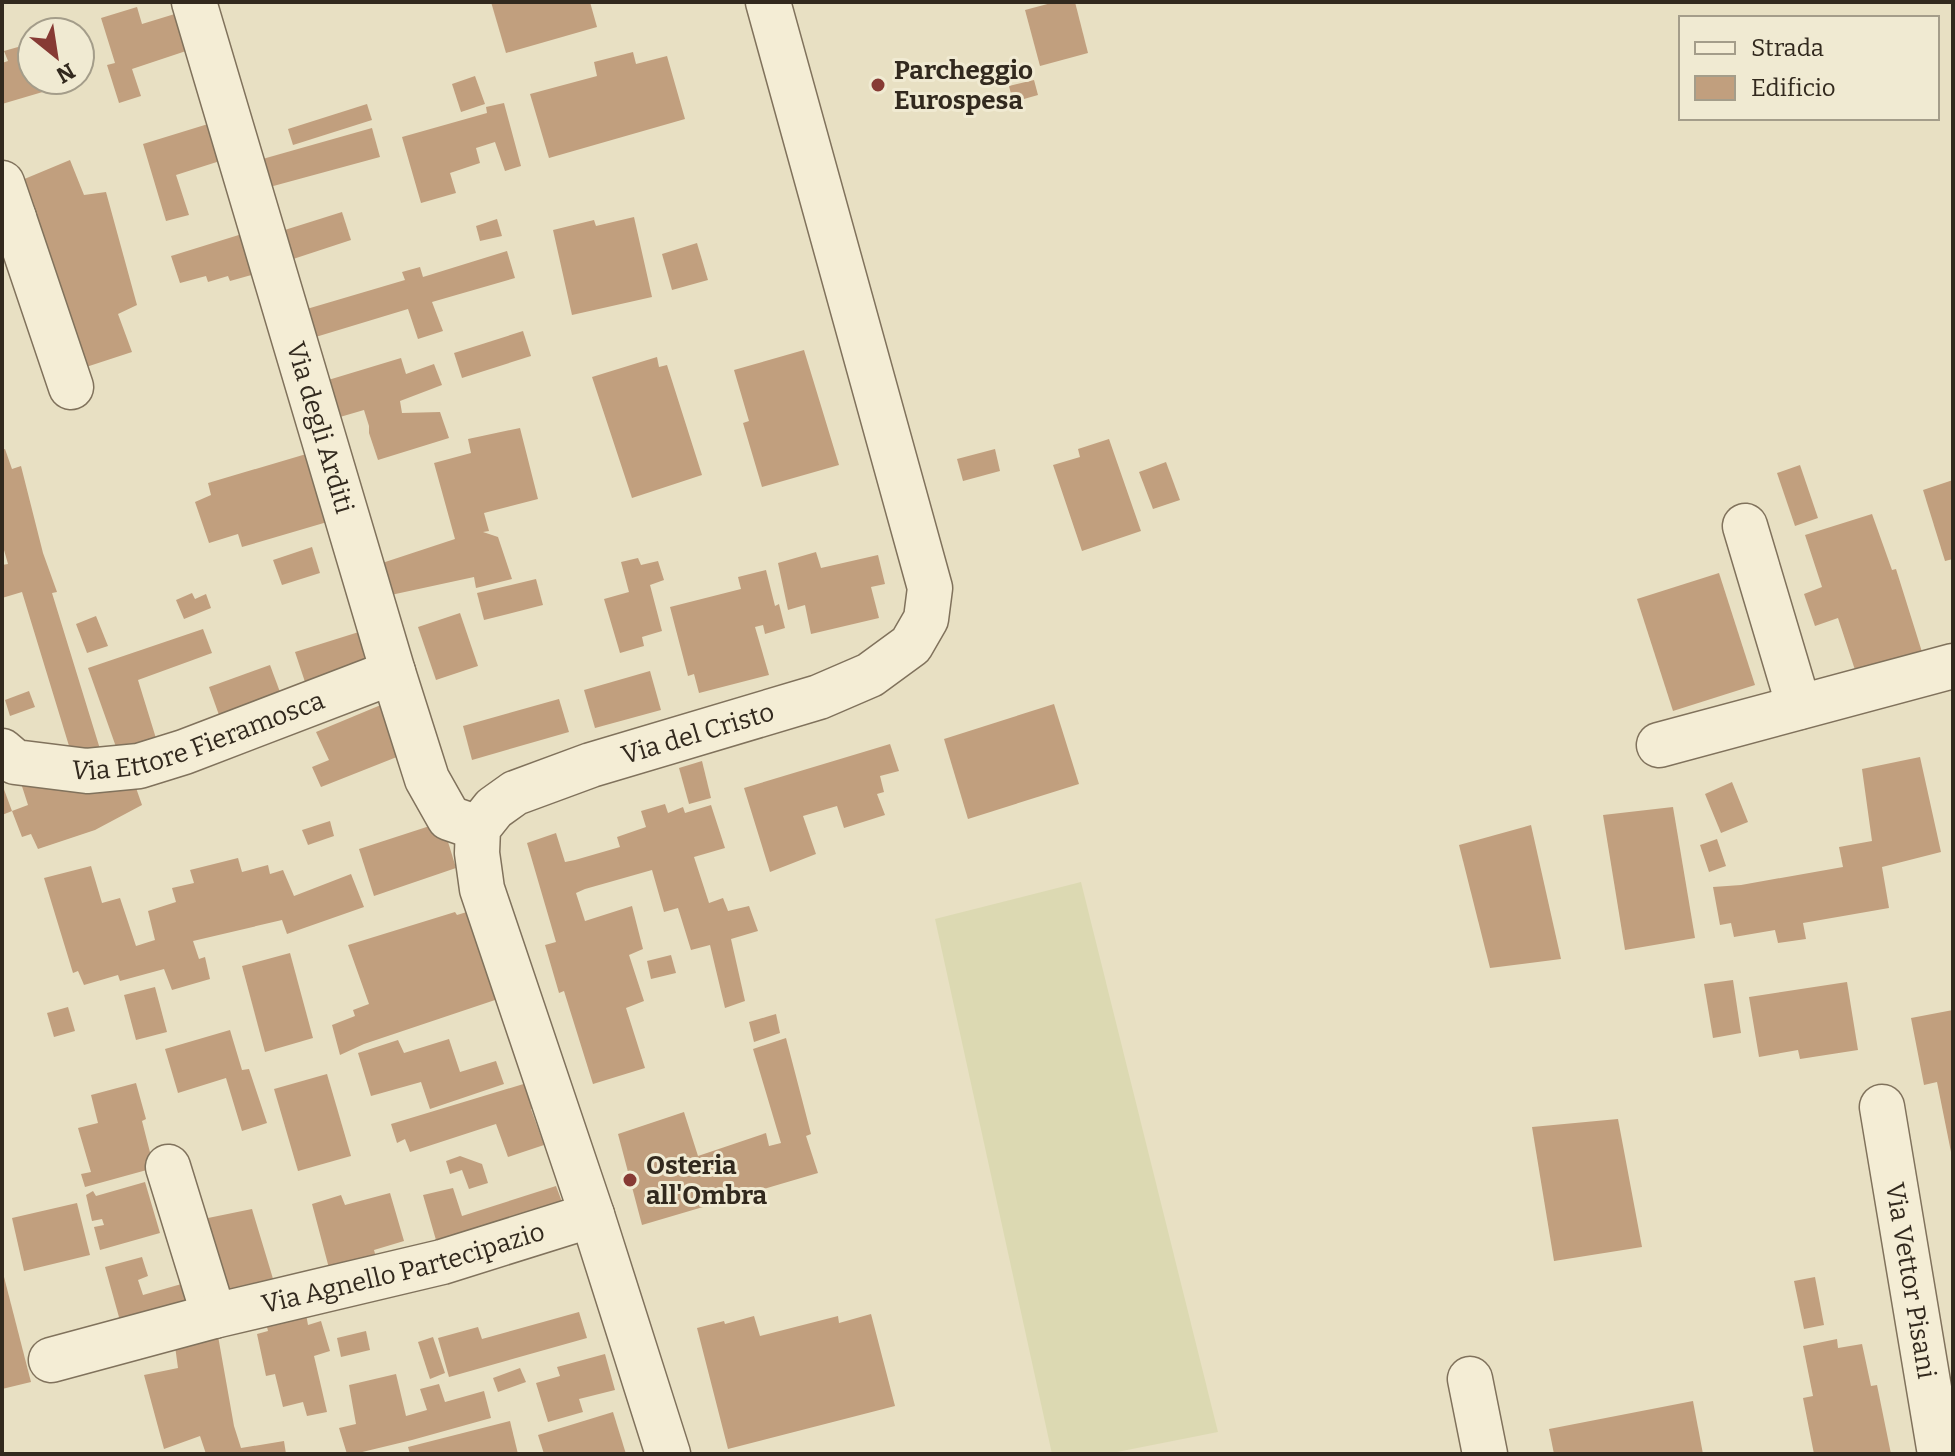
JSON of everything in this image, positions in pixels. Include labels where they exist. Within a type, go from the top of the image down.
[{"type":"street","name":"Via degli Arditi","points":[[194,2],[427,779],[449,818],[478,828]]},
{"type":"street","name":"Via del Cristo","points":[[478,828],[494,808],[515,793],[591,765],[819,697],[870,675],[911,645],[926,619],[930,588],[768,2]]},
{"type":"street","points":[[6,208],[71,387]]},
{"type":"street","points":[[1745,526],[1799,707]]},
{"type":"street","points":[[1659,745],[1953,666]]},
{"type":"street","name":"Via Ettore Fieramosca","points":[[2,751],[15,762],[87,771],[139,766],[184,752],[393,672]]},
{"type":"street","points":[[478,828],[477,853],[482,889],[592,1215],[668,1454]]},
{"type":"street","name":"Via Vettor Pisani","points":[[1882,1107],[1940,1454]]},
{"type":"street","points":[[168,1167],[214,1316]]},
{"type":"street","name":"Via Agnello Partecipazio","points":[[51,1360],[214,1316],[442,1262],[592,1215]]},
{"type":"street","points":[[1470,1379],[1485,1454]]},
{"type":"shaded area","points":[[1081,882],[1218,1432],[1107,1454],[1052,1454],[935,919]]},
{"type":"building","points":[[491,2],[590,2],[597,27],[506,53]]},
{"type":"building","points":[[1055,2],[1075,2],[1088,53],[1040,66],[1025,10]]},
{"type":"building","points":[[137,7],[142,24],[178,13],[189,50],[132,69],[141,96],[119,103],[107,65],[115,63],[101,18]]},
{"type":"building","points":[[16,48],[16,96],[29,96],[2,104],[2,63],[8,61],[4,51]]},
{"type":"building","points":[[633,52],[636,64],[667,56],[685,119],[549,158],[530,94],[597,76],[594,62]]},
{"type":"building","points":[[475,76],[485,104],[461,112],[452,84]]},
{"type":"building","points":[[1034,80],[1038,95],[1013,102],[1009,86]]},
{"type":"building","points":[[504,103],[521,166],[505,171],[495,142],[476,148],[480,163],[450,173],[456,193],[421,203],[402,137],[487,113],[486,107]]},
{"type":"building","points":[[367,104],[372,120],[293,145],[288,129]]},
{"type":"building","points":[[208,124],[220,161],[176,175],[189,215],[166,221],[143,144]]},
{"type":"building","points":[[372,128],[380,157],[266,188],[259,160]]},
{"type":"building","points":[[70,160],[84,195],[106,192],[137,305],[118,314],[132,352],[80,369],[22,180]]},
{"type":"building","points":[[342,212],[351,240],[281,263],[272,234]]},
{"type":"building","points":[[634,217],[652,297],[572,315],[553,230],[594,220],[596,226]]},
{"type":"building","points":[[497,219],[502,236],[480,241],[476,226]]},
{"type":"building","points":[[242,234],[255,274],[230,281],[228,276],[208,282],[206,276],[180,283],[171,256]]},
{"type":"building","points":[[697,243],[708,280],[672,290],[662,254]]},
{"type":"building","points":[[507,251],[515,278],[432,302],[443,331],[418,339],[408,309],[309,339],[300,311],[405,280],[402,272],[420,267],[423,277]]},
{"type":"building","points":[[523,331],[531,356],[462,378],[454,353]]},
{"type":"building","points":[[804,350],[839,465],[762,487],[743,423],[749,421],[734,370]]},
{"type":"building","points":[[657,357],[659,367],[667,365],[702,475],[632,498],[592,377]]},
{"type":"building","points":[[401,358],[406,374],[434,364],[442,385],[400,401],[402,413],[440,412],[449,438],[378,460],[364,410],[340,417],[337,407],[315,384]]},
{"type":"building","points":[[520,428],[538,499],[484,513],[489,531],[483,532],[498,537],[512,579],[476,588],[474,577],[377,598],[370,567],[455,539],[434,463],[471,453],[468,439]]},
{"type":"building","points":[[1109,439],[1141,531],[1082,551],[1053,465],[1080,457],[1078,449]]},
{"type":"building","points":[[5,449],[12,469],[21,466],[43,553],[57,592],[52,593],[100,749],[73,759],[22,592],[2,598],[2,565],[8,564],[2,543],[2,450]]},
{"type":"building","points":[[995,449],[1000,471],[963,481],[957,459]]},
{"type":"building","points":[[313,452],[334,520],[242,547],[238,534],[209,543],[195,502],[211,495],[208,483]]},
{"type":"building","points":[[1166,462],[1180,500],[1153,509],[1139,472]]},
{"type":"building","points":[[1800,465],[1818,518],[1795,526],[1777,473]]},
{"type":"building","points":[[1953,480],[1953,559],[1945,561],[1923,490]]},
{"type":"building","points":[[1872,514],[1892,570],[1896,569],[1922,652],[1856,673],[1838,618],[1815,626],[1804,594],[1822,587],[1805,535]]},
{"type":"building","points":[[312,547],[320,573],[282,585],[273,560]]},
{"type":"building","points":[[816,552],[821,568],[878,555],[885,584],[871,587],[879,618],[811,634],[805,605],[788,610],[778,563]]},
{"type":"building","points":[[638,558],[641,565],[658,561],[664,580],[650,585],[662,631],[642,637],[644,646],[620,653],[604,599],[629,592],[621,562]]},
{"type":"building","points":[[766,570],[775,606],[779,604],[785,628],[765,634],[763,625],[755,627],[769,675],[699,693],[694,674],[688,676],[670,607],[741,589],[738,577]]},
{"type":"building","points":[[1719,573],[1755,685],[1673,711],[1637,599]]},
{"type":"building","points":[[536,579],[543,605],[484,620],[477,593]]},
{"type":"building","points":[[192,593],[195,599],[206,594],[211,608],[184,619],[176,600]]},
{"type":"building","points":[[460,613],[478,666],[436,680],[418,627]]},
{"type":"building","points":[[96,616],[108,646],[87,653],[76,624]]},
{"type":"building","points":[[378,626],[387,656],[305,682],[295,652]]},
{"type":"building","points":[[203,629],[212,653],[138,680],[159,748],[121,761],[88,668]]},
{"type":"building","points":[[270,665],[280,692],[219,715],[209,687]]},
{"type":"building","points":[[650,671],[661,710],[595,728],[584,690]]},
{"type":"building","points":[[29,691],[35,707],[10,716],[5,700]]},
{"type":"building","points":[[559,699],[569,732],[472,760],[463,726]]},
{"type":"building","points":[[388,702],[417,749],[321,787],[312,767],[329,760],[316,732]]},
{"type":"building","points":[[1054,704],[1079,784],[968,819],[944,739]]},
{"type":"building","points":[[890,744],[899,771],[880,776],[884,792],[877,794],[885,815],[844,828],[837,806],[803,816],[816,854],[770,872],[744,788]]},
{"type":"building","points":[[1920,757],[1941,852],[1882,867],[1889,908],[1803,923],[1806,939],[1778,943],[1775,930],[1734,937],[1731,923],[1720,925],[1713,887],[1843,867],[1839,847],[1872,841],[1862,769]]},
{"type":"building","points":[[702,761],[711,798],[689,804],[679,768]]},
{"type":"building","points":[[19,777],[135,785],[142,805],[95,830],[38,849],[31,834],[22,837],[12,811],[28,805]]},
{"type":"building","points":[[1732,782],[1748,822],[1721,833],[1705,794]]},
{"type":"building","points":[[2,784],[12,811],[2,815]]},
{"type":"building","points":[[665,804],[668,813],[683,807],[685,813],[711,805],[725,848],[694,857],[709,903],[723,898],[728,911],[749,906],[758,931],[731,939],[745,1001],[725,1008],[710,945],[691,950],[678,908],[664,912],[652,870],[576,893],[585,921],[632,906],[643,949],[629,955],[644,1001],[626,1008],[645,1068],[593,1084],[564,991],[559,993],[545,945],[556,942],[527,843],[556,833],[565,862],[575,860],[620,847],[617,837],[646,827],[641,811]]},
{"type":"building","points":[[1673,807],[1695,938],[1625,950],[1603,815]]},
{"type":"building","points":[[330,821],[334,836],[308,845],[302,830]]},
{"type":"building","points":[[442,822],[456,868],[374,896],[359,849]]},
{"type":"building","points":[[1531,825],[1561,959],[1490,968],[1459,845]]},
{"type":"building","points":[[1717,839],[1726,866],[1709,872],[1700,845]]},
{"type":"building","points":[[238,858],[242,872],[268,865],[270,874],[283,870],[294,896],[351,874],[364,907],[287,934],[282,920],[193,941],[199,959],[205,957],[210,979],[172,990],[164,969],[120,981],[118,975],[84,985],[78,971],[73,973],[44,878],[91,866],[102,903],[120,898],[136,946],[155,940],[148,911],[176,902],[172,888],[194,883],[190,870]]},
{"type":"building","points":[[470,911],[501,998],[340,1055],[332,1025],[355,1016],[353,1010],[369,1004],[348,945],[455,912],[457,915]]},
{"type":"building","points":[[290,953],[313,1038],[265,1052],[242,966]]},
{"type":"building","points":[[671,955],[676,973],[651,979],[647,961]]},
{"type":"building","points":[[1733,980],[1741,1033],[1713,1038],[1704,984]]},
{"type":"building","points":[[1847,982],[1858,1050],[1800,1059],[1798,1050],[1759,1057],[1749,997]]},
{"type":"building","points":[[155,987],[167,1032],[136,1040],[124,995]]},
{"type":"building","points":[[68,1007],[75,1031],[54,1037],[47,1013]]},
{"type":"building","points":[[1953,1010],[1952,1157],[1937,1082],[1924,1085],[1911,1018]]},
{"type":"building","points":[[776,1014],[780,1033],[754,1042],[749,1022]]},
{"type":"building","points":[[230,1030],[242,1070],[249,1069],[267,1123],[242,1131],[226,1078],[178,1093],[165,1049]]},
{"type":"building","points":[[786,1038],[811,1134],[806,1136],[818,1173],[642,1225],[618,1134],[684,1112],[698,1156],[766,1133],[769,1146],[781,1143],[753,1049]]},
{"type":"building","points":[[449,1039],[460,1072],[496,1061],[504,1084],[430,1109],[421,1082],[371,1096],[358,1053],[398,1040],[404,1053]]},
{"type":"building","points":[[327,1074],[351,1156],[298,1171],[274,1089]]},
{"type":"building","points":[[530,1082],[538,1106],[531,1109],[544,1145],[508,1157],[496,1124],[410,1152],[405,1139],[397,1143],[391,1124]]},
{"type":"building","points":[[136,1083],[154,1168],[85,1187],[81,1174],[91,1172],[78,1128],[98,1123],[91,1095]]},
{"type":"building","points":[[1618,1119],[1642,1247],[1554,1261],[1532,1127]]},
{"type":"building","points":[[460,1156],[482,1164],[488,1183],[469,1189],[462,1170],[450,1174],[446,1161]]},
{"type":"building","points":[[145,1182],[160,1233],[100,1250],[94,1227],[104,1225],[102,1219],[92,1221],[86,1195],[93,1191],[96,1196]]},
{"type":"building","points":[[556,1186],[567,1215],[440,1254],[423,1195],[453,1188],[462,1216]]},
{"type":"building","points":[[390,1193],[404,1241],[374,1250],[377,1261],[330,1272],[312,1204],[341,1195],[345,1205]]},
{"type":"building","points":[[77,1203],[90,1255],[24,1271],[12,1218]]},
{"type":"building","points":[[252,1209],[277,1292],[227,1292],[206,1234],[211,1232],[208,1218]]},
{"type":"building","points":[[142,1257],[148,1276],[138,1280],[143,1295],[192,1281],[200,1315],[124,1335],[105,1267]]},
{"type":"building","points":[[2,1274],[31,1382],[2,1389]]},
{"type":"building","points":[[1815,1277],[1824,1325],[1804,1329],[1794,1281]]},
{"type":"building","points":[[579,1312],[587,1338],[449,1377],[438,1338],[478,1327],[482,1339]]},
{"type":"building","points":[[306,1314],[308,1325],[321,1321],[330,1351],[314,1356],[327,1412],[307,1416],[303,1402],[283,1407],[275,1374],[266,1376],[257,1334],[268,1331],[266,1323]]},
{"type":"building","points":[[871,1314],[895,1406],[728,1449],[697,1328],[754,1316],[760,1336],[838,1316],[839,1323]]},
{"type":"building","points":[[366,1331],[370,1350],[341,1357],[337,1338]]},
{"type":"building","points":[[218,1336],[234,1426],[241,1448],[284,1441],[286,1454],[206,1454],[200,1436],[164,1449],[144,1375],[178,1368],[175,1346]]},
{"type":"building","points":[[433,1337],[445,1373],[430,1379],[418,1342]]},
{"type":"building","points":[[1837,1339],[1838,1348],[1862,1344],[1871,1386],[1877,1385],[1891,1454],[1814,1454],[1803,1398],[1813,1396],[1803,1346]]},
{"type":"building","points":[[605,1354],[615,1390],[579,1399],[583,1412],[548,1422],[536,1383],[560,1376],[557,1367]]},
{"type":"building","points":[[520,1368],[526,1382],[498,1392],[493,1378]]},
{"type":"building","points":[[396,1374],[406,1416],[427,1410],[420,1389],[439,1384],[445,1402],[484,1391],[491,1418],[347,1454],[339,1428],[356,1424],[349,1385]]},
{"type":"building","points":[[1693,1401],[1703,1454],[1554,1454],[1549,1429]]},
{"type":"building","points":[[613,1412],[626,1454],[544,1454],[538,1435]]},
{"type":"building","points":[[510,1421],[518,1454],[410,1454],[408,1447]]},
{"type":"place","name":"Parcheggio Eurospesa","points":[[878,85]]},
{"type":"place","name":"Osteria all'Ombra","points":[[630,1180]]}]
